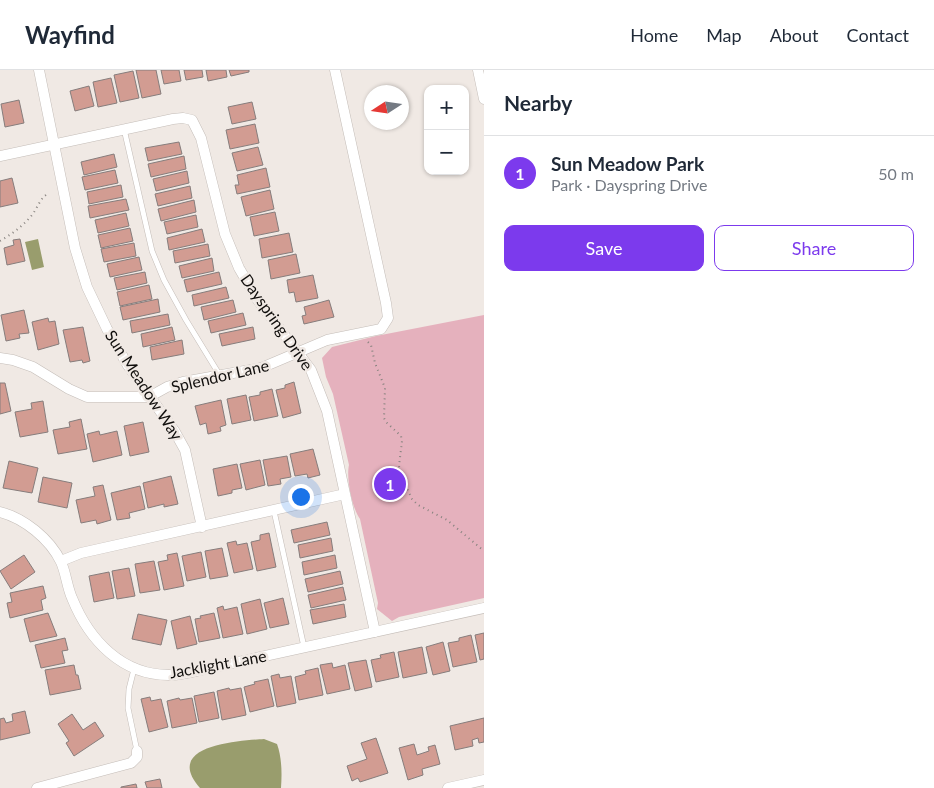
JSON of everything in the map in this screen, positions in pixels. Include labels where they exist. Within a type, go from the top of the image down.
[{"type":"street","name":"Sun Meadow Way","points":[[39,70],[75,248],[87,287],[107,329],[149,397],[175,432],[185,450],[190,465],[202,527]]},
{"type":"street","name":"Splendor Lane","points":[[0,358],[33,367],[69,389],[87,397],[149,397],[167,387],[183,382],[219,374],[261,368],[328,340],[381,329],[388,318],[335,70]]},
{"type":"street","points":[[478,70],[484,99]]},
{"type":"street","name":"Dayspring Drive","points":[[0,156],[173,119],[183,118],[192,120],[201,138],[225,234],[239,268],[257,299],[311,370],[327,411],[375,632]]},
{"type":"street","points":[[60,561],[81,553],[345,494]]},
{"type":"street","name":"Jacklight Lane","points":[[0,512],[28,524],[49,545],[60,561],[70,596],[82,621],[98,643],[115,658],[134,669],[148,673],[171,675],[197,671],[484,608]]},
{"type":"street","points":[[37,788],[131,763],[137,757],[137,751]]},
{"type":"street","points":[[448,788],[484,780]]},
{"type":"lane","points":[[124,129],[152,251],[164,280],[219,374]]},
{"type":"lane","points":[[274,511],[304,648]]},
{"type":"lane","points":[[134,669],[129,689],[128,708],[137,751]]},
{"type":"path","points":[[0,241],[15,232],[32,214],[44,196],[49,193]]},
{"type":"path","points":[[356,335],[371,344],[375,363],[384,381],[384,418],[401,436],[399,466],[405,487],[412,499],[418,505],[447,520],[484,551]]},
{"type":"shaded area","points":[[38,239],[44,267],[32,270],[25,242]]},
{"type":"shaded area","points":[[484,315],[484,598],[399,617],[392,621],[377,609],[378,603],[360,519],[354,508],[350,493],[349,465],[333,394],[326,377],[322,358],[332,347],[376,336]]},
{"type":"shaded area","points":[[264,739],[277,744],[282,777],[281,788],[200,788],[191,774],[190,762],[197,754],[208,748],[238,741]]},
{"type":"building","points":[[136,70],[156,70],[161,94],[142,98]]},
{"type":"building","points":[[161,70],[179,70],[181,81],[164,84]]},
{"type":"building","points":[[184,70],[202,70],[203,77],[186,80]]},
{"type":"building","points":[[206,70],[226,70],[227,77],[208,81]]},
{"type":"building","points":[[229,70],[249,70],[249,72],[231,76]]},
{"type":"building","points":[[133,71],[139,98],[120,102],[114,75]]},
{"type":"building","points":[[111,78],[117,103],[98,107],[93,82]]},
{"type":"building","points":[[89,86],[94,106],[75,111],[70,91]]},
{"type":"building","points":[[19,100],[24,123],[5,127],[1,104]]},
{"type":"building","points":[[252,102],[256,119],[232,124],[228,107]]},
{"type":"building","points":[[255,124],[259,143],[230,149],[226,130]]},
{"type":"building","points":[[179,142],[182,154],[148,161],[145,148]]},
{"type":"building","points":[[258,147],[263,165],[237,171],[232,153]]},
{"type":"building","points":[[114,154],[117,167],[84,175],[81,162]]},
{"type":"building","points":[[184,156],[186,169],[151,177],[148,164]]},
{"type":"building","points":[[266,168],[270,187],[237,194],[235,185],[239,185],[237,175]]},
{"type":"building","points":[[115,170],[118,183],[85,190],[82,177]]},
{"type":"building","points":[[187,171],[189,183],[156,191],[153,179]]},
{"type":"building","points":[[12,178],[18,203],[0,207],[0,181]]},
{"type":"building","points":[[121,185],[123,197],[89,204],[87,192]]},
{"type":"building","points":[[190,186],[192,198],[158,206],[155,194]]},
{"type":"building","points":[[270,190],[274,209],[246,216],[241,197]]},
{"type":"building","points":[[126,199],[129,210],[90,218],[88,206]]},
{"type":"building","points":[[194,200],[196,212],[161,221],[158,209]]},
{"type":"building","points":[[275,212],[279,231],[254,236],[250,217]]},
{"type":"building","points":[[126,213],[129,226],[98,233],[95,220]]},
{"type":"building","points":[[196,215],[198,227],[167,234],[164,222]]},
{"type":"building","points":[[130,228],[133,241],[101,248],[98,235]]},
{"type":"building","points":[[202,229],[205,242],[169,250],[167,238]]},
{"type":"building","points":[[289,233],[293,252],[262,258],[259,239]]},
{"type":"building","points":[[20,239],[25,261],[7,265],[4,248],[14,245],[13,240]]},
{"type":"building","points":[[134,243],[136,256],[104,262],[101,249]]},
{"type":"building","points":[[208,244],[210,256],[175,263],[173,251]]},
{"type":"building","points":[[296,254],[300,273],[271,279],[268,260]]},
{"type":"building","points":[[139,257],[142,270],[110,277],[107,264]]},
{"type":"building","points":[[212,258],[214,271],[182,278],[179,266]]},
{"type":"building","points":[[145,272],[147,283],[117,290],[114,278]]},
{"type":"building","points":[[219,272],[222,284],[187,292],[184,280]]},
{"type":"building","points":[[313,275],[318,298],[296,302],[294,292],[289,293],[287,280]]},
{"type":"building","points":[[149,285],[152,299],[120,306],[117,292]]},
{"type":"building","points":[[226,287],[229,298],[194,306],[192,295]]},
{"type":"building","points":[[158,299],[160,312],[123,320],[120,307]]},
{"type":"building","points":[[233,300],[236,312],[204,320],[201,307]]},
{"type":"building","points":[[329,300],[334,317],[304,324],[302,316],[306,315],[304,307]]},
{"type":"building","points":[[24,310],[29,333],[19,334],[20,338],[6,341],[1,315]]},
{"type":"building","points":[[243,313],[246,325],[211,333],[208,321]]},
{"type":"building","points":[[168,314],[170,325],[132,333],[130,321]]},
{"type":"building","points":[[48,318],[49,322],[55,321],[59,344],[38,350],[32,322]]},
{"type":"building","points":[[83,327],[90,361],[83,363],[82,360],[70,362],[63,330]]},
{"type":"building","points":[[172,327],[175,340],[143,347],[141,334]]},
{"type":"building","points":[[253,327],[255,339],[222,346],[219,334]]},
{"type":"building","points":[[182,340],[184,354],[152,360],[150,347]]},
{"type":"building","points":[[294,382],[301,413],[283,418],[276,390],[285,388],[285,385]]},
{"type":"building","points":[[0,383],[5,383],[11,411],[0,414]]},
{"type":"building","points":[[272,389],[278,416],[254,421],[249,397],[260,395],[260,392]]},
{"type":"building","points":[[246,395],[251,420],[232,424],[227,399]]},
{"type":"building","points":[[221,400],[226,425],[220,427],[221,431],[208,434],[206,423],[200,425],[195,406]]},
{"type":"building","points":[[43,401],[48,432],[20,437],[15,412],[32,409],[31,403]]},
{"type":"building","points":[[81,419],[87,449],[58,454],[53,430],[70,427],[69,422]]},
{"type":"building","points":[[143,422],[149,452],[130,456],[124,426]]},
{"type":"building","points":[[99,431],[100,435],[117,431],[122,455],[93,462],[87,434]]},
{"type":"building","points":[[313,449],[320,475],[308,478],[307,474],[295,476],[290,454]]},
{"type":"building","points":[[287,456],[291,477],[280,479],[281,484],[268,486],[263,460]]},
{"type":"building","points":[[260,460],[265,485],[246,490],[240,464]]},
{"type":"building","points":[[9,461],[38,468],[32,493],[3,488]]},
{"type":"building","points":[[237,464],[242,488],[232,490],[232,493],[218,496],[213,469]]},
{"type":"building","points":[[171,476],[178,504],[164,507],[164,504],[148,508],[143,483]]},
{"type":"building","points":[[43,477],[72,483],[67,508],[38,502]]},
{"type":"building","points":[[392,477],[395,490],[383,493],[380,480]]},
{"type":"building","points":[[103,485],[111,520],[97,524],[96,520],[81,523],[76,500],[95,496],[93,487]]},
{"type":"building","points":[[140,486],[145,509],[129,513],[130,518],[117,520],[111,493]]},
{"type":"building","points":[[327,522],[330,535],[294,543],[291,530]]},
{"type":"building","points":[[269,533],[276,567],[257,571],[251,542],[260,540],[260,535]]},
{"type":"building","points":[[331,538],[333,551],[300,558],[298,545]]},
{"type":"building","points":[[236,541],[237,545],[247,543],[253,569],[234,573],[227,543]]},
{"type":"building","points":[[222,548],[228,576],[210,579],[205,551]]},
{"type":"building","points":[[201,552],[206,577],[187,581],[182,556]]},
{"type":"building","points":[[177,553],[184,586],[164,590],[158,562],[168,560],[167,555]]},
{"type":"building","points":[[24,555],[35,572],[11,589],[0,571]]},
{"type":"building","points":[[335,555],[337,568],[304,575],[302,562]]},
{"type":"building","points":[[154,561],[160,590],[140,593],[135,564]]},
{"type":"building","points":[[129,568],[135,596],[117,599],[112,571]]},
{"type":"building","points":[[340,571],[343,584],[308,592],[305,579]]},
{"type":"building","points":[[109,572],[114,598],[94,602],[89,576]]},
{"type":"building","points":[[43,586],[46,598],[41,600],[43,610],[10,618],[7,603],[12,602],[10,593]]},
{"type":"building","points":[[343,587],[346,600],[311,608],[308,595]]},
{"type":"building","points":[[283,598],[289,624],[270,628],[264,603]]},
{"type":"building","points":[[260,599],[267,629],[247,634],[241,604]]},
{"type":"building","points":[[344,604],[346,617],[313,624],[310,610]]},
{"type":"building","points":[[223,606],[224,610],[237,607],[243,634],[223,638],[217,608]]},
{"type":"building","points":[[48,613],[57,636],[30,642],[24,619]]},
{"type":"building","points":[[214,613],[220,638],[199,642],[195,619]]},
{"type":"building","points":[[138,614],[167,620],[161,645],[132,639]]},
{"type":"building","points":[[190,616],[197,644],[177,649],[171,621]]},
{"type":"building","points":[[484,633],[484,659],[480,660],[475,635]]},
{"type":"building","points":[[471,635],[477,662],[453,667],[448,643],[459,641],[459,638]]},
{"type":"building","points":[[65,638],[68,650],[62,651],[65,663],[41,668],[35,645]]},
{"type":"building","points":[[443,642],[450,671],[433,675],[426,647]]},
{"type":"building","points":[[422,647],[427,673],[403,678],[398,652]]},
{"type":"building","points":[[394,652],[399,677],[376,682],[371,660],[381,658],[380,655]]},
{"type":"building","points":[[366,660],[372,687],[355,691],[348,663]]},
{"type":"building","points":[[332,663],[333,668],[345,665],[350,689],[327,694],[320,665]]},
{"type":"building","points":[[74,665],[81,689],[50,695],[45,670]]},
{"type":"building","points":[[318,668],[323,695],[299,700],[295,677],[306,674],[305,671]]},
{"type":"building","points":[[279,674],[280,678],[291,676],[296,703],[277,707],[271,676]]},
{"type":"building","points":[[268,679],[274,706],[250,712],[244,687],[255,684],[254,682]]},
{"type":"building","points":[[229,688],[230,690],[241,688],[246,715],[222,720],[217,691]]},
{"type":"building","points":[[214,692],[219,718],[199,722],[194,696]]},
{"type":"building","points":[[150,697],[151,701],[161,699],[168,727],[149,732],[141,699]]},
{"type":"building","points":[[179,698],[180,700],[192,698],[197,723],[172,728],[167,701]]},
{"type":"building","points":[[25,711],[30,733],[0,740],[0,719],[4,718],[6,723],[13,721],[12,714]]},
{"type":"building","points":[[72,714],[83,730],[95,722],[104,736],[74,756],[66,743],[69,741],[58,724]]},
{"type":"building","points":[[484,718],[484,742],[479,743],[478,738],[472,740],[473,746],[455,750],[450,726]]},
{"type":"building","points":[[376,738],[388,773],[360,782],[358,778],[352,781],[347,766],[367,759],[361,743]]},
{"type":"building","points":[[414,744],[417,755],[429,751],[428,747],[435,745],[440,764],[422,769],[423,775],[408,780],[399,748]]},
{"type":"building","points":[[160,779],[162,788],[147,788],[145,782]]},
{"type":"building","points":[[136,784],[137,788],[121,788],[121,787]]},
{"type":"place","name":"Sun Meadow Park","points":[[390,484]]}]
